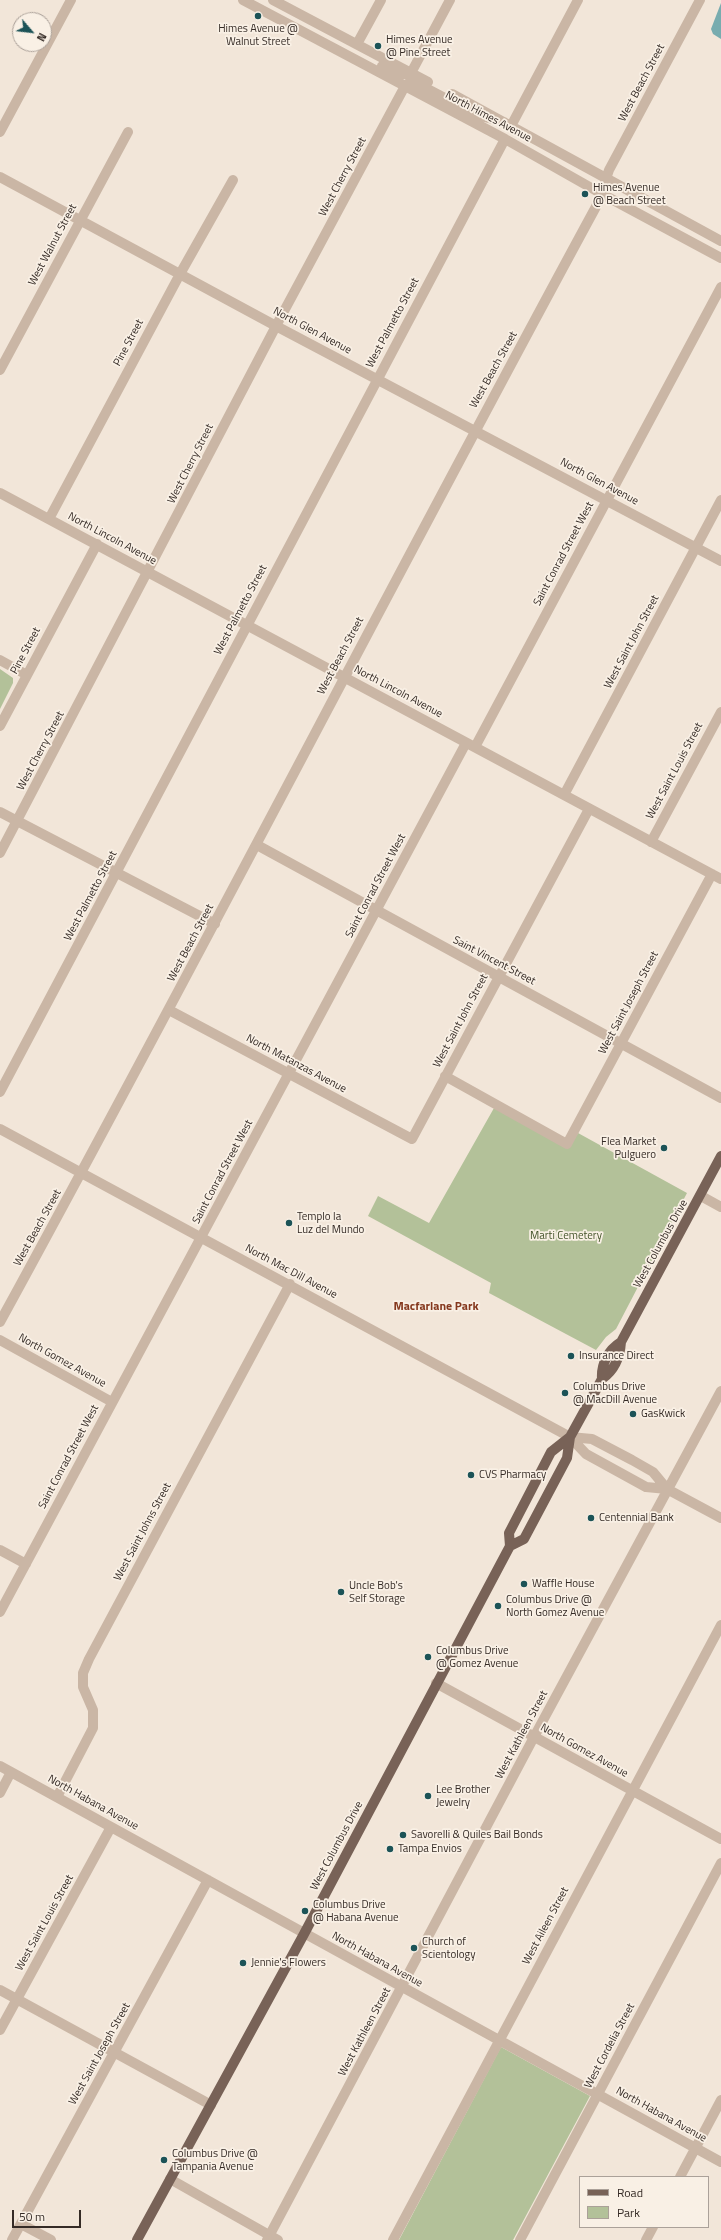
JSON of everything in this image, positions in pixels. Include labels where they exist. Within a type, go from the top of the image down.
[{"type":"main road","name":"West Columbus Drive","points":[[510,1546],[524,1539],[567,1458],[570,1437],[602,1379],[610,1373],[620,1354],[621,1342],[701,1196],[721,1156]]},
{"type":"main road","name":"West Columbus Drive","points":[[137,2240],[304,1934],[510,1546],[509,1533],[551,1452],[570,1437]]},
{"type":"street","points":[[0,132],[70,0]]},
{"type":"street","name":"North Himes Avenue","points":[[242,0],[505,139],[602,194],[721,258]]},
{"type":"street","name":"North Himes Avenue","points":[[272,0],[507,124],[605,179],[721,241]]},
{"type":"street","points":[[357,44],[380,0]]},
{"type":"street","points":[[359,62],[382,66],[401,74],[411,73],[450,0]]},
{"type":"street","points":[[405,86],[409,83],[416,83],[477,115],[507,124],[578,0]]},
{"type":"street","name":"West Beach Street","points":[[0,1322],[215,924],[343,677],[602,194],[605,179],[700,0]]},
{"type":"street","name":"West Cherry Street","points":[[0,853],[276,326],[405,86]]},
{"type":"street","name":"West Walnut Street","points":[[0,370],[128,132]]},
{"type":"street","name":"West Palmetto Street","points":[[0,1092],[505,139]]},
{"type":"street","name":"North Glen Avenue","points":[[0,177],[276,326],[607,499],[721,561]]},
{"type":"street","name":"Pine Street","points":[[49,519],[180,274],[233,180]]},
{"type":"street","name":"Saint Conrad Street West","points":[[0,1612],[112,1402],[290,1075],[376,911],[471,745],[607,499],[721,287]]},
{"type":"street","name":"North Lincoln Avenue","points":[[0,493],[716,876]]},
{"type":"street","name":"West Saint John Street","points":[[564,795],[721,500]]},
{"type":"street","name":"Pine Street","points":[[0,726],[97,544]]},
{"type":"street","points":[[0,660],[27,675]]},
{"type":"street","name":"West Saint Louis Street","points":[[651,842],[721,712]]},
{"type":"street","name":"West Saint John Street","points":[[412,1138],[589,809]]},
{"type":"street","points":[[0,812],[215,924]]},
{"type":"street","name":"Saint Vincent Street","points":[[257,845],[376,911],[621,1042],[721,1098]]},
{"type":"street","name":"West Saint Joseph Street","points":[[445,1076],[567,1144],[621,1042],[716,876]]},
{"type":"street","name":"North Matanzas Avenue","points":[[169,1010],[412,1138]]},
{"type":"street","name":"North Mac Dill Avenue","points":[[0,1128],[570,1437],[586,1454],[646,1487],[667,1489]]},
{"type":"street","points":[[701,1196],[721,1207]]},
{"type":"street","name":"West Saint Johns Street","points":[[57,1797],[93,1728],[93,1710],[83,1687],[83,1673],[89,1659],[290,1284]]},
{"type":"street","name":"North Gomez Avenue","points":[[0,1340],[112,1402]]},
{"type":"street","name":"West Kathleen Street","points":[[271,2238],[534,1737],[721,1391]]},
{"type":"street","name":"North Mac Dill Avenue","points":[[570,1437],[592,1439],[653,1472],[667,1489],[721,1518]]},
{"type":"street","points":[[0,1550],[26,1564]]},
{"type":"street","name":"West Aileen Street","points":[[393,2240],[498,2040],[721,1625]]},
{"type":"street","name":"North Gomez Avenue","points":[[436,1683],[721,1839]]},
{"type":"street","name":"North Habana Avenue","points":[[0,1766],[721,2162]]},
{"type":"street","points":[[0,1793],[11,1772]]},
{"type":"street","name":"West Saint Louis Street","points":[[0,2030],[111,1827]]},
{"type":"street","name":"West Cordelia Street","points":[[520,2240],[721,1863]]},
{"type":"street","name":"West Saint Joseph Street","points":[[12,2240],[208,1880]]},
{"type":"street","points":[[0,1990],[211,2105]]},
{"type":"street","points":[[681,2176],[721,2100]]},
{"type":"street","points":[[170,2179],[271,2238]]},
{"type":"street","points":[[21,2224],[51,2240]]},
{"type":"street","points":[[646,2240],[652,2228]]},
{"type":"green space","points":[[0,669],[13,678],[13,683],[0,709]]},
{"type":"green space","name":"Marti Cemetery","points":[[494,1108],[569,1148],[578,1133],[687,1193],[616,1329],[606,1337],[596,1350],[489,1293],[491,1283],[368,1216],[378,1196],[429,1223]]},
{"type":"green space","points":[[501,2047],[590,2096],[513,2240],[399,2240]]},
{"type":"water","points":[[721,3],[721,39],[713,34],[711,29]]},
{"type":"place","name":"Himes Avenue @ Walnut Street","points":[[258,16]]},
{"type":"place","name":"Himes Avenue @ Pine Street","points":[[378,46]]},
{"type":"place","name":"Himes Avenue @ Beach Street","points":[[585,194]]},
{"type":"place","name":"Flea Market Pulguero","points":[[664,1148]]},
{"type":"place","name":"Templo la Luz del Mundo","points":[[289,1223]]},
{"type":"place","name":"Insurance Direct","points":[[571,1356]]},
{"type":"place","name":"Columbus Drive @ MacDill Avenue","points":[[565,1393]]},
{"type":"place","name":"GasKwick","points":[[633,1414]]},
{"type":"place","name":"CVS Pharmacy","points":[[471,1475]]},
{"type":"place","name":"Centennial Bank","points":[[591,1518]]},
{"type":"place","name":"Waffle House","points":[[524,1584]]},
{"type":"place","name":"Uncle Bob's Self Storage","points":[[341,1592]]},
{"type":"place","name":"Columbus Drive @ North Gomez Avenue","points":[[498,1606]]},
{"type":"place","name":"Columbus Drive @ Gomez Avenue","points":[[428,1657]]},
{"type":"place","name":"Lee Brother Jewelry","points":[[428,1796]]},
{"type":"place","name":"Savorelli & Quiles Bail Bonds","points":[[403,1835]]},
{"type":"place","name":"Tampa Envios","points":[[390,1849]]},
{"type":"place","name":"Columbus Drive @ Habana Avenue","points":[[305,1911]]},
{"type":"place","name":"Church of Scientology","points":[[414,1948]]},
{"type":"place","name":"Jennie's Flowers","points":[[243,1963]]},
{"type":"place","name":"Columbus Drive @ Tampania Avenue","points":[[164,2160]]},
{"type":"district","name":"Macfarlane Park","points":[[436,1307]]}]
